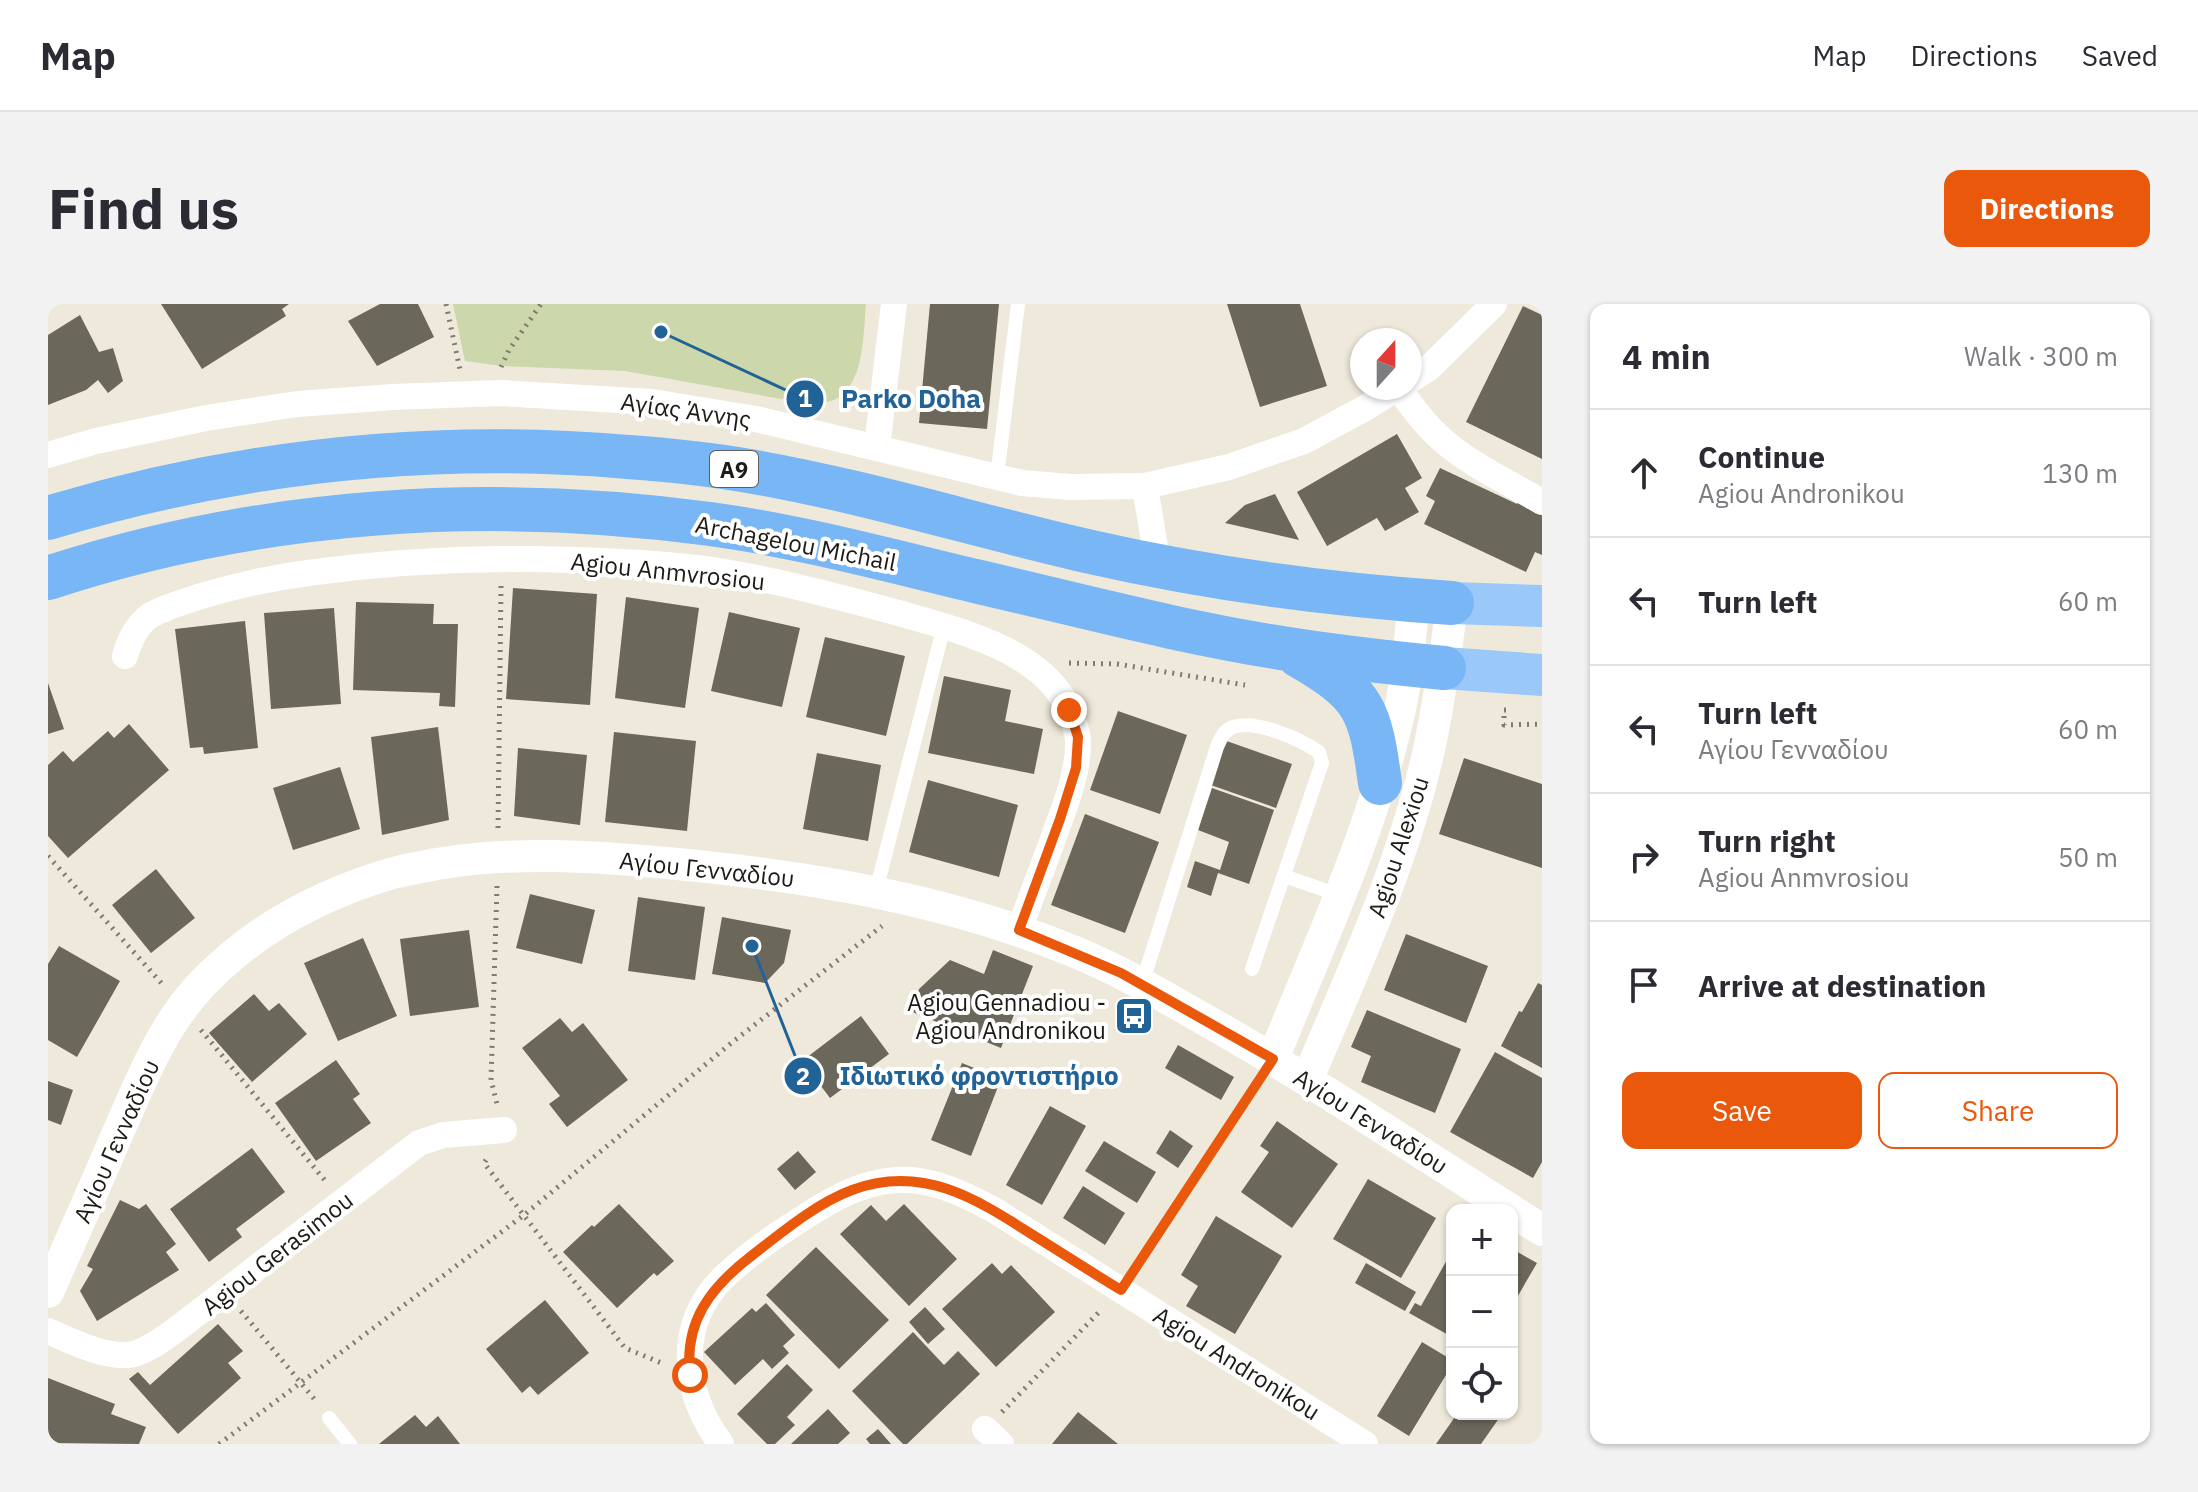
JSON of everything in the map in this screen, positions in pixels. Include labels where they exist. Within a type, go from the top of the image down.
[{"type":"highway","name":"A9","points":[[48,518],[165,487],[322,460],[465,451],[538,451],[690,462],[749,471],[1158,566],[1295,588],[1433,602]]},
{"type":"highway","name":"Archagelou Michail","points":[[48,578],[102,560],[266,525],[402,512],[555,510],[711,524],[779,536],[1159,624],[1287,649],[1426,666]]},
{"type":"highway","points":[[1287,649],[1331,675],[1360,703],[1375,744],[1380,783]]},
{"type":"main road","name":"A9","points":[[1433,602],[1542,606]]},
{"type":"main road","name":"Archagelou Michail","points":[[1426,666],[1542,675]]},
{"type":"street","points":[[877,447],[894,304]]},
{"type":"street","points":[[1422,373],[1494,304]]},
{"type":"street","name":"Αγίας Άννης","points":[[48,455],[96,441],[206,418],[297,404],[477,394],[652,402],[756,419],[1022,483],[1070,487],[1145,486],[1229,467],[1304,441],[1378,400]]},
{"type":"street","points":[[1407,400],[1439,438],[1542,502]]},
{"type":"street","points":[[1145,486],[1158,566]]},
{"type":"street","name":"Agiou Anmvrosiou","points":[[125,656],[133,635],[151,615],[225,589],[265,579],[344,568],[448,560],[628,562],[723,572],[795,586],[944,626],[990,643],[1028,663],[1056,686],[1069,710],[1078,737],[1076,768],[1019,930]]},
{"type":"street","name":"Agiou Alexiou","points":[[1307,1080],[1375,921],[1428,754],[1426,666],[1433,602]]},
{"type":"street","name":"Agiou Alexiou","points":[[1273,1059],[1380,783],[1401,707],[1426,666]]},
{"type":"street","name":"Αγίου Γενναδίου","points":[[48,1292],[151,1059],[182,1007],[203,983],[257,935],[294,912],[347,889],[396,872],[498,856],[561,855],[737,870],[876,891],[1019,930],[1074,951],[1142,984],[1273,1059],[1502,1204]]},
{"type":"street","name":"Agiou Gerasimou","points":[[48,1331],[85,1347],[114,1354],[131,1355],[149,1348],[419,1143],[443,1135],[504,1130]]},
{"type":"street","name":"Agiou Andronikou","points":[[721,1444],[706,1421],[690,1375],[690,1342],[695,1325],[714,1289],[724,1277],[786,1228],[822,1206],[850,1190],[897,1180],[929,1183],[963,1194],[994,1210],[1365,1444]]},
{"type":"street","name":"Αγίου Γενναδίου","points":[[1518,1215],[1542,1230]]},
{"type":"lane","points":[[997,477],[1018,304]]},
{"type":"lane","points":[[876,891],[944,626]]},
{"type":"lane","points":[[1142,984],[1217,747],[1223,734],[1231,727],[1254,725],[1307,744],[1319,752],[1322,763],[1252,969]]},
{"type":"lane","points":[[1284,876],[1339,895]]},
{"type":"lane","points":[[329,1418],[350,1444]]},
{"type":"path","points":[[446,304],[477,394]]},
{"type":"path","points":[[477,394],[541,304]]},
{"type":"path","points":[[502,560],[491,1080],[504,1130]]},
{"type":"path","points":[[1028,663],[1117,664],[1245,685]]},
{"type":"path","points":[[1517,710],[1504,710],[1504,725],[1542,724]]},
{"type":"path","points":[[48,856],[182,1007],[343,1202]]},
{"type":"path","points":[[219,1444],[524,1215],[735,1040],[914,901]]},
{"type":"path","points":[[993,1436],[1121,1290],[1273,1059]]},
{"type":"path","points":[[484,1163],[625,1348],[690,1375]]},
{"type":"path","points":[[225,1292],[329,1418]]},
{"type":"green space","points":[[453,304],[866,304],[863,343],[852,383],[834,400],[815,405],[625,371],[502,366],[465,361]]},
{"type":"building","points":[[161,304],[289,304],[282,309],[286,316],[202,369]]},
{"type":"building","points":[[380,304],[418,304],[434,337],[377,366],[348,321]]},
{"type":"building","points":[[930,304],[999,304],[987,429],[919,423]]},
{"type":"building","points":[[1227,304],[1300,304],[1327,386],[1260,407]]},
{"type":"building","points":[[1523,306],[1542,315],[1542,459],[1466,422]]},
{"type":"building","points":[[80,315],[99,352],[113,348],[123,381],[108,393],[98,380],[86,390],[48,405],[48,335]]},
{"type":"building","points":[[1397,434],[1422,478],[1405,488],[1419,512],[1385,531],[1377,518],[1327,546],[1297,492]]},
{"type":"building","points":[[1440,468],[1542,513],[1542,555],[1535,552],[1526,572],[1424,524],[1435,501],[1426,496]]},
{"type":"building","points":[[1275,494],[1299,540],[1225,523],[1245,505]]},
{"type":"building","points":[[513,588],[597,594],[590,705],[506,699]]},
{"type":"building","points":[[626,597],[699,608],[685,708],[615,698]]},
{"type":"building","points":[[356,602],[434,604],[433,624],[458,624],[455,707],[439,706],[440,693],[353,690]]},
{"type":"building","points":[[334,608],[341,704],[271,709],[264,613]]},
{"type":"building","points":[[729,612],[800,628],[782,707],[711,691]]},
{"type":"building","points":[[245,621],[258,748],[204,754],[203,747],[190,748],[175,629]]},
{"type":"building","points":[[825,637],[905,656],[886,736],[806,717]]},
{"type":"building","points":[[944,676],[1011,690],[1005,721],[1043,729],[1034,774],[928,753]]},
{"type":"building","points":[[48,683],[64,729],[48,734]]},
{"type":"building","points":[[1118,711],[1187,735],[1160,814],[1090,790]]},
{"type":"building","points":[[129,724],[169,770],[68,858],[48,836],[48,765],[63,751],[73,762],[108,731],[114,738]]},
{"type":"building","points":[[438,727],[449,820],[382,835],[371,737]]},
{"type":"building","points":[[614,732],[696,741],[687,831],[605,822]]},
{"type":"building","points":[[1221,739],[1292,764],[1276,808],[1205,783]]},
{"type":"building","points":[[518,748],[587,755],[580,825],[514,816]]},
{"type":"building","points":[[817,753],[881,765],[868,841],[803,829]]},
{"type":"building","points":[[1464,758],[1542,784],[1542,868],[1439,834]]},
{"type":"building","points":[[340,767],[360,829],[293,850],[273,788]]},
{"type":"building","points":[[928,780],[1018,805],[999,877],[909,852]]},
{"type":"building","points":[[1212,788],[1274,810],[1249,884],[1218,873],[1211,896],[1187,887],[1195,861],[1220,870],[1229,842],[1198,830]]},
{"type":"building","points":[[1085,814],[1159,842],[1125,933],[1051,905]]},
{"type":"building","points":[[156,869],[195,918],[151,953],[112,905]]},
{"type":"building","points":[[530,894],[595,910],[582,964],[516,948]]},
{"type":"building","points":[[638,897],[705,907],[695,980],[628,971]]},
{"type":"building","points":[[722,917],[791,930],[784,963],[765,983],[712,974]]},
{"type":"building","points":[[469,930],[479,1007],[410,1016],[400,939]]},
{"type":"building","points":[[1406,934],[1488,966],[1466,1023],[1384,990]]},
{"type":"building","points":[[363,938],[397,1016],[338,1041],[304,963]]},
{"type":"building","points":[[59,946],[120,981],[77,1057],[48,1040],[48,964]]},
{"type":"building","points":[[993,950],[1033,966],[1001,1048],[910,1011],[919,989],[950,960],[984,974]]},
{"type":"building","points":[[1538,983],[1542,985],[1542,1068],[1501,1046]]},
{"type":"building","points":[[254,994],[269,1011],[279,1003],[307,1034],[252,1082],[209,1033]]},
{"type":"building","points":[[1367,1010],[1461,1049],[1435,1113],[1361,1082],[1371,1056],[1351,1047]]},
{"type":"building","points":[[861,1016],[889,1054],[830,1098],[802,1061]]},
{"type":"building","points":[[560,1018],[572,1032],[583,1023],[628,1080],[567,1127],[549,1104],[560,1096],[522,1048]]},
{"type":"building","points":[[1178,1045],[1234,1077],[1221,1100],[1165,1068]]},
{"type":"building","points":[[1495,1052],[1542,1078],[1542,1162],[1533,1178],[1450,1132]]},
{"type":"building","points":[[336,1060],[360,1094],[353,1099],[371,1123],[316,1161],[275,1103]]},
{"type":"building","points":[[962,1063],[1001,1079],[971,1156],[931,1140]]},
{"type":"building","points":[[48,1081],[73,1090],[61,1125],[48,1120]]},
{"type":"building","points":[[1050,1106],[1086,1126],[1042,1205],[1006,1185]]},
{"type":"building","points":[[1277,1121],[1338,1164],[1292,1228],[1241,1192],[1269,1152],[1260,1146]]},
{"type":"building","points":[[1170,1130],[1193,1146],[1178,1168],[1156,1153]]},
{"type":"building","points":[[1104,1141],[1156,1172],[1137,1203],[1085,1171]]},
{"type":"building","points":[[252,1148],[285,1192],[236,1229],[242,1237],[209,1262],[170,1209]]},
{"type":"building","points":[[798,1151],[816,1172],[795,1190],[777,1169]]},
{"type":"building","points":[[1368,1179],[1436,1218],[1401,1278],[1333,1239]]},
{"type":"building","points":[[1083,1186],[1125,1213],[1105,1245],[1063,1218]]},
{"type":"building","points":[[120,1200],[139,1209],[146,1204],[176,1244],[166,1252],[179,1270],[97,1321],[80,1291],[93,1269],[87,1266]]},
{"type":"building","points":[[619,1204],[674,1261],[657,1276],[654,1273],[617,1308],[563,1252]]},
{"type":"building","points":[[904,1204],[957,1259],[909,1306],[840,1234],[871,1205],[886,1221]]},
{"type":"building","points":[[1216,1216],[1282,1256],[1235,1334],[1186,1306],[1198,1286],[1181,1275]]},
{"type":"building","points":[[816,1247],[889,1320],[839,1369],[766,1295]]},
{"type":"building","points":[[1518,1252],[1537,1263],[1518,1296]]},
{"type":"building","points":[[1446,1262],[1446,1334],[1409,1313],[1415,1303],[1421,1306]]},
{"type":"building","points":[[992,1263],[1002,1274],[1011,1265],[1055,1312],[996,1367],[942,1309]]},
{"type":"building","points":[[1366,1263],[1416,1292],[1405,1311],[1355,1283]]},
{"type":"building","points":[[545,1300],[589,1353],[538,1395],[530,1386],[522,1393],[486,1349]]},
{"type":"building","points":[[766,1303],[795,1335],[783,1346],[789,1353],[772,1369],[763,1359],[735,1385],[704,1352],[752,1308],[756,1312]]},
{"type":"building","points":[[925,1307],[945,1329],[928,1344],[909,1322]]},
{"type":"building","points":[[218,1324],[243,1351],[228,1363],[241,1378],[178,1434],[129,1379],[138,1372],[150,1385]]},
{"type":"building","points":[[913,1332],[944,1365],[958,1351],[980,1374],[907,1444],[903,1444],[852,1391]]},
{"type":"building","points":[[1422,1342],[1446,1356],[1446,1375],[1409,1436],[1377,1416]]},
{"type":"building","points":[[787,1364],[813,1390],[787,1417],[795,1425],[775,1444],[767,1444],[737,1414]]},
{"type":"building","points":[[48,1378],[115,1404],[111,1414],[146,1427],[139,1444],[48,1443]]},
{"type":"building","points":[[828,1409],[850,1433],[838,1444],[791,1444]]},
{"type":"building","points":[[1078,1412],[1118,1444],[1052,1444]]},
{"type":"building","points":[[415,1415],[426,1427],[438,1416],[460,1444],[379,1444]]},
{"type":"building","points":[[1453,1420],[1498,1420],[1481,1444],[1436,1444]]},
{"type":"building","points":[[878,1429],[891,1444],[870,1444],[866,1439]]},
{"type":"place","name":"Parko Doha","points":[[661,332]]},
{"type":"place","name":"Ιδιωτικό φροντιστήριο","points":[[752,946]]},
{"type":"place","name":"Agiou Gennadiou - Agiou Andronikou","points":[[1134,1016]]},
{"type":"route","points":[[690,1375],[690,1342],[695,1325],[724,1277],[786,1228],[850,1190],[874,1184],[897,1180],[929,1183],[963,1194],[994,1210],[1121,1290],[1273,1059],[1121,973],[1019,930],[1076,768],[1078,737],[1069,710]]}]
